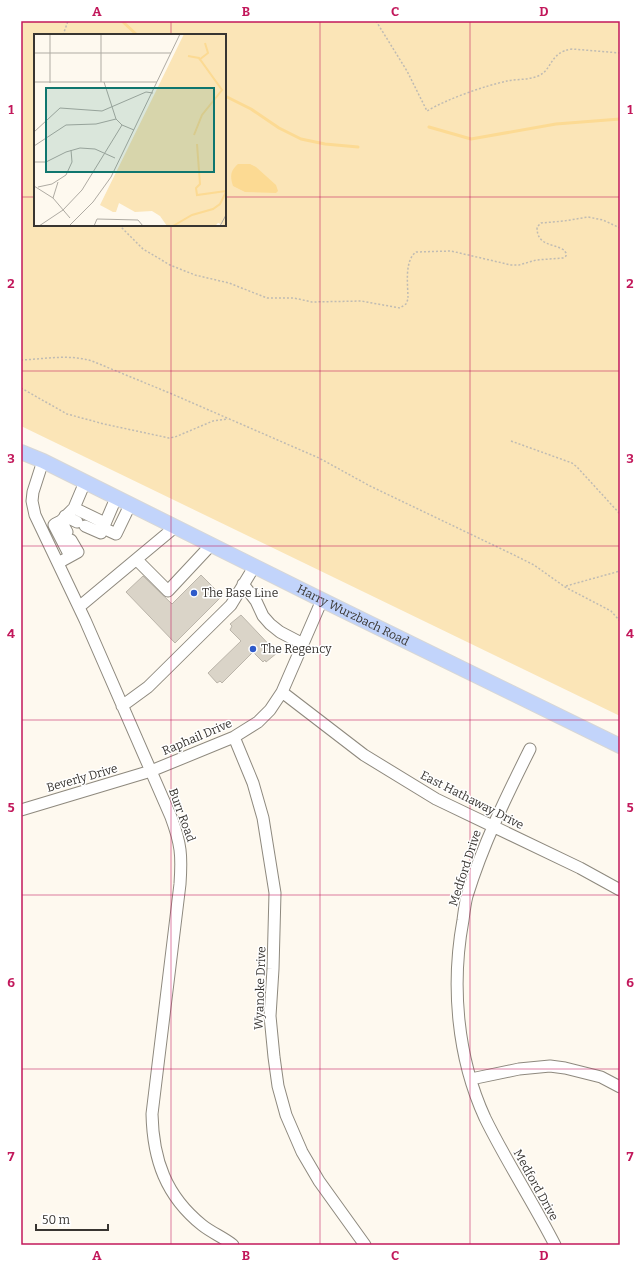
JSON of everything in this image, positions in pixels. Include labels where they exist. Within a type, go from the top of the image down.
[{"type":"main road","name":"Harry Wurzbach Road","points":[[21,452],[43,461],[254,567],[620,746]]},
{"type":"street","name":"Burr Road","points":[[43,461],[33,492],[32,501],[35,515],[79,607],[178,836],[182,858],[152,1114],[153,1134],[158,1161],[168,1186],[184,1208],[204,1226],[233,1245]]},
{"type":"street","points":[[43,532],[60,521],[74,508],[85,482]]},
{"type":"street","points":[[60,521],[81,524],[101,533],[116,498]]},
{"type":"street","points":[[74,508],[104,525],[116,534],[130,505]]},
{"type":"street","points":[[58,563],[78,552],[60,521]]},
{"type":"street","points":[[60,521],[70,556]]},
{"type":"street","points":[[79,607],[175,527]]},
{"type":"street","points":[[137,560],[168,591],[211,545]]},
{"type":"street","points":[[122,706],[148,687],[231,605],[254,567]]},
{"type":"street","points":[[244,584],[256,601],[263,616],[270,624],[280,632],[303,644]]},
{"type":"street","name":"Raphail Drive","points":[[150,771],[234,737],[258,722],[270,710],[282,692],[322,600]]},
{"type":"street","name":"East Hathaway Drive","points":[[282,692],[364,755],[436,799],[580,868],[620,890]]},
{"type":"street","name":"Wyanoke Drive","points":[[234,737],[253,783],[263,818],[275,893],[274,962],[270,1016],[278,1086],[286,1115],[302,1152],[319,1181],[365,1245]]},
{"type":"street","name":"Medford Drive","points":[[530,749],[492,826],[467,897],[460,934],[457,972],[458,1009],[466,1062],[485,1117],[555,1245]]},
{"type":"street","name":"Beverly Drive","points":[[21,810],[150,771]]},
{"type":"street","points":[[471,1079],[519,1069],[550,1066],[565,1068],[601,1077],[620,1087]]},
{"type":"path","points":[[63,34],[68,21]]},
{"type":"path","points":[[376,21],[407,71],[427,111],[478,90],[508,81],[538,76],[544,72],[554,57],[565,50],[572,49],[620,53]]},
{"type":"path","points":[[120,226],[143,249],[170,265],[195,275],[229,283],[267,298],[294,298],[312,302],[361,301],[400,308],[406,304],[408,299],[409,266],[412,256],[416,252],[452,251],[511,265],[519,265],[536,260],[563,258],[566,256],[564,250],[545,243],[539,237],[537,227],[541,223],[564,222],[595,217],[620,228]]},
{"type":"path","points":[[21,360],[79,357],[92,361],[230,419],[319,458],[370,486],[534,565],[565,587],[611,611],[620,621]]},
{"type":"path","points":[[21,388],[67,414],[104,424],[169,438],[213,421],[230,419]]},
{"type":"path","points":[[511,441],[572,463],[620,514]]},
{"type":"path","points":[[565,587],[620,571]]},
{"type":"shaded area","points":[[21,21],[620,21],[620,716],[21,426]]},
{"type":"shaded area","points":[[238,164],[250,164],[256,167],[276,185],[278,191],[276,193],[245,192],[233,186],[231,174],[233,169]]},
{"type":"building","points":[[201,575],[222,596],[175,643],[126,592],[143,576],[172,604]]},
{"type":"building","name":"The Regency","points":[[241,615],[277,653],[266,662],[265,660],[263,662],[253,652],[222,683],[220,681],[217,683],[208,673],[241,641],[230,630],[232,626],[230,624]]},
{"type":"waterway","points":[[122,21],[136,34]]},
{"type":"waterway","points":[[226,96],[251,109],[279,128],[301,139],[325,144],[358,147]]},
{"type":"waterway","points":[[429,127],[471,139],[556,124],[620,119]]},
{"type":"place","name":"The Base Line","points":[[194,593]]},
{"type":"place","name":"The Regency","points":[[253,649]]}]
